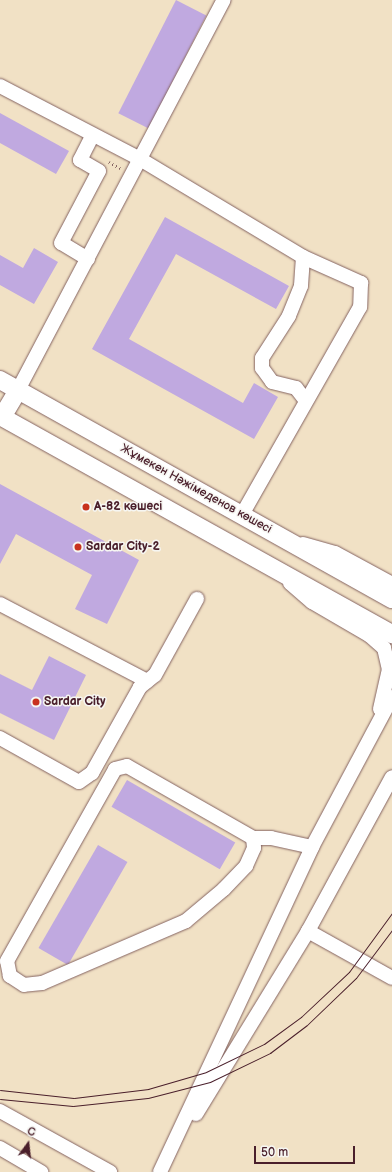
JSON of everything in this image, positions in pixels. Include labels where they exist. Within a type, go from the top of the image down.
[{"type":"main road","name":"Жұмекен Нәжімеденов көшесі","points":[[0,380],[392,599]]},
{"type":"main road","points":[[18,390],[1,418],[392,634]]},
{"type":"street","points":[[18,390],[224,0]]},
{"type":"street","points":[[0,86],[140,159],[303,257],[361,283],[362,294],[360,307],[242,515]]},
{"type":"street","points":[[88,260],[61,243],[99,171],[80,160],[93,134]]},
{"type":"street","points":[[303,257],[301,286],[290,316],[262,358],[262,368],[272,382],[296,388],[306,401]]},
{"type":"street","points":[[284,538],[335,554],[392,584]]},
{"type":"street","points":[[270,566],[312,602],[369,635],[384,648],[390,669],[376,726]]},
{"type":"street","points":[[79,782],[92,773],[140,687],[155,675],[197,599]]},
{"type":"street","points":[[0,604],[147,682]]},
{"type":"street","points":[[160,1172],[312,847],[392,697]]},
{"type":"street","points":[[0,738],[100,795]]},
{"type":"street","points":[[253,838],[254,848],[246,866],[224,889],[186,921],[42,983],[24,984],[10,976],[7,962],[115,769],[127,766],[253,838],[271,838],[312,847]]},
{"type":"street","points":[[160,1172],[308,931],[392,776]]},
{"type":"street","points":[[308,931],[392,978]]},
{"type":"street","points":[[0,1111],[110,1172]]},
{"type":"street","points":[[0,1148],[41,1172]]},
{"type":"building","points":[[176,0],[206,15],[149,129],[118,113]]},
{"type":"building","points":[[0,113],[69,151],[56,174],[0,143]]},
{"type":"building","points":[[165,217],[289,286],[276,309],[176,254],[129,339],[243,403],[254,383],[278,397],[254,439],[92,349]]},
{"type":"building","points":[[34,248],[58,262],[34,304],[0,285],[0,255],[23,268]]},
{"type":"building","name":"Sardar City-2","points":[[0,484],[139,560],[107,624],[75,609],[92,575],[16,534],[0,564]]},
{"type":"building","name":"Sardar City","points":[[49,656],[86,675],[54,740],[0,713],[0,674],[32,690]]},
{"type":"building","points":[[127,780],[235,842],[220,869],[112,807]]},
{"type":"building","points":[[98,845],[127,862],[68,965],[38,948]]},
{"type":"tram line","points":[[0,1090],[74,1098],[148,1089],[206,1072],[264,1044],[301,1017],[349,972],[392,913]]},
{"type":"tram line","points":[[0,1099],[73,1106],[148,1098],[210,1082],[270,1053],[307,1025],[356,978],[392,930]]},
{"type":"place","name":"A-82 көшесі","points":[[86,507]]},
{"type":"place","name":"Sardar City-2","points":[[78,547]]},
{"type":"place","name":"Sardar City","points":[[36,702]]}]
